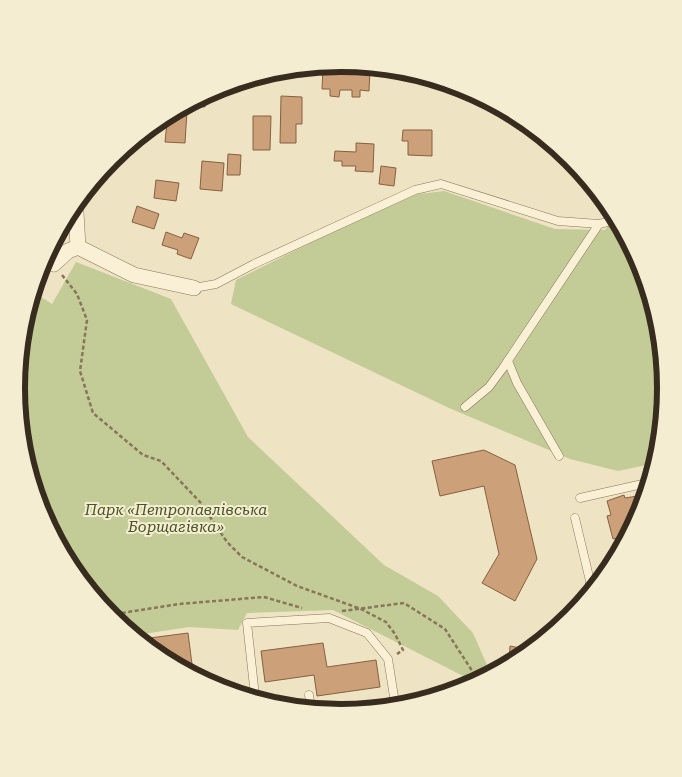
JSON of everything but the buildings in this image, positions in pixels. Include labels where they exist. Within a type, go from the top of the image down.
[{"type":"street","points":[[76,216],[78,247]]},
{"type":"street","points":[[53,260],[78,247],[134,276],[194,288]]},
{"type":"lane","points":[[194,288],[216,284],[262,260],[415,190],[441,184],[558,221],[599,224],[609,222]]},
{"type":"lane","points":[[465,408],[489,387],[508,361],[599,224]]},
{"type":"lane","points":[[508,361],[516,383],[559,456]]},
{"type":"lane","points":[[580,498],[642,484]]},
{"type":"lane","points":[[575,518],[590,583]]},
{"type":"lane","points":[[255,693],[247,623],[329,618],[367,633],[388,659],[395,700]]},
{"type":"lane","points":[[309,695],[310,703]]},
{"type":"path","points":[[51,264],[77,294],[87,320],[80,371],[92,413],[143,455],[161,461],[200,502],[227,542],[242,557],[297,586],[361,609],[386,622],[403,650],[388,659]]},
{"type":"green space","points":[[444,191],[555,229],[605,230],[610,223],[633,268],[651,327],[657,388],[654,430],[647,465],[618,471],[570,459],[449,408],[231,304],[236,280],[404,196]]},
{"type":"green space","name":"Парк «Петропавлівська Борщагівка»","points":[[76,262],[171,299],[248,437],[384,565],[438,596],[473,633],[488,668],[467,678],[333,610],[247,613],[238,630],[189,627],[143,634],[133,626],[103,597],[78,564],[49,509],[36,470],[31,450],[26,409],[25,388],[28,347],[39,296],[52,304]]}]
